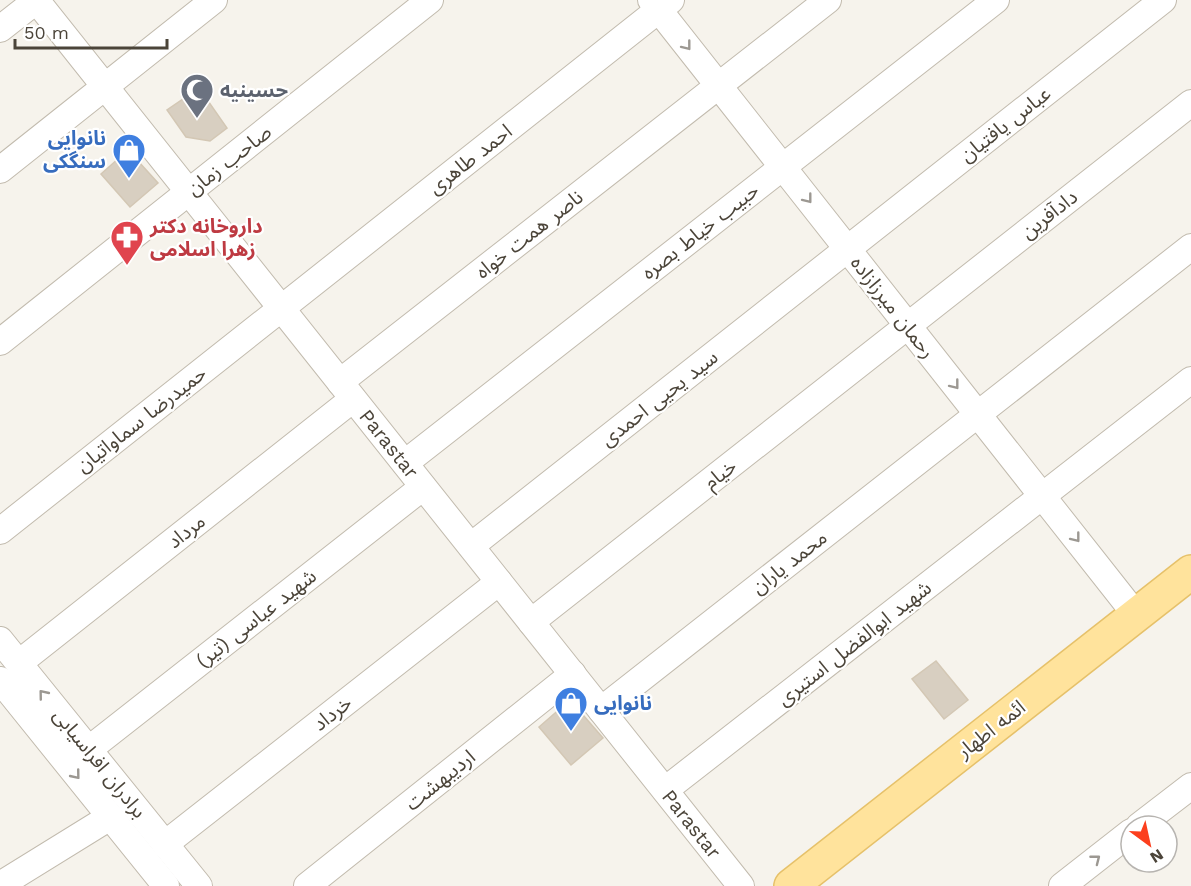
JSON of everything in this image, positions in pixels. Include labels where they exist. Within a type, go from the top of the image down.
[{"type":"main road","name":"ائمه اطهار","points":[[791,886],[1191,572]]},
{"type":"street","points":[[0,29],[36,0]]},
{"type":"street","name":"Parastar","points":[[36,0],[741,886]]},
{"type":"street","points":[[0,170],[214,0]]},
{"type":"street","name":"صاحب زمان","points":[[0,342],[430,0]]},
{"type":"street","name":"ناصر همت خواه","points":[[347,390],[718,86],[828,0]]},
{"type":"street","name":"حبیب خیاط بصره","points":[[405,463],[996,0]]},
{"type":"street","name":"عباس یافتیان","points":[[847,249],[1163,0]]},
{"type":"street","name":"رحمان میرزازاده","points":[[660,3],[718,86],[1136,615]]},
{"type":"street","name":"احمد طاهری","points":[[281,308],[660,3]]},
{"type":"street","name":"دادآفرین","points":[[908,326],[1191,103]]},
{"type":"street","name":"محمد یاران","points":[[601,710],[1191,247]]},
{"type":"street","name":"سید یحیی احمدی","points":[[471,546],[847,249]]},
{"type":"street","name":"حمیدرضا سماواتیان","points":[[0,531],[281,308]]},
{"type":"street","name":"خیام","points":[[531,622],[908,326]]},
{"type":"street","name":"شهید ابوالفضل استیری","points":[[665,790],[1191,380]]},
{"type":"street","name":"مرداد","points":[[19,663],[347,390]]},
{"type":"street","name":"شهید عباسی (تیر)","points":[[88,750],[423,487]]},
{"type":"street","name":"خرداد","points":[[165,844],[499,582]]},
{"type":"street","name":"برادران افراسیابی","points":[[0,640],[199,886]]},
{"type":"street","name":"اردیبهشت","points":[[307,886],[573,674]]},
{"type":"street","name":"برادران افراسیابی","points":[[3,690],[166,886]]},
{"type":"street","points":[[1155,814],[1191,786]]},
{"type":"street","points":[[0,885],[110,817]]},
{"type":"street","points":[[1062,886],[1119,841]]},
{"type":"building","name":"حسینیه","points":[[199,88],[227,128],[210,141],[186,137],[167,110]]},
{"type":"building","name":"نانوایی سنگکی","points":[[128,150],[158,183],[130,207],[101,174]]},
{"type":"building","points":[[936,661],[968,700],[944,719],[912,679]]},
{"type":"building","name":"نانوایی","points":[[570,700],[603,738],[571,765],[539,727]]},
{"type":"place","name":"حسینیه","points":[[197,119]]},
{"type":"place","name":"نانوایی سنگکی","points":[[129,179]]},
{"type":"place","name":"داروخانه دکتر زهرا اسلامی","points":[[127,266]]},
{"type":"place","name":"نانوایی","points":[[571,732]]}]
